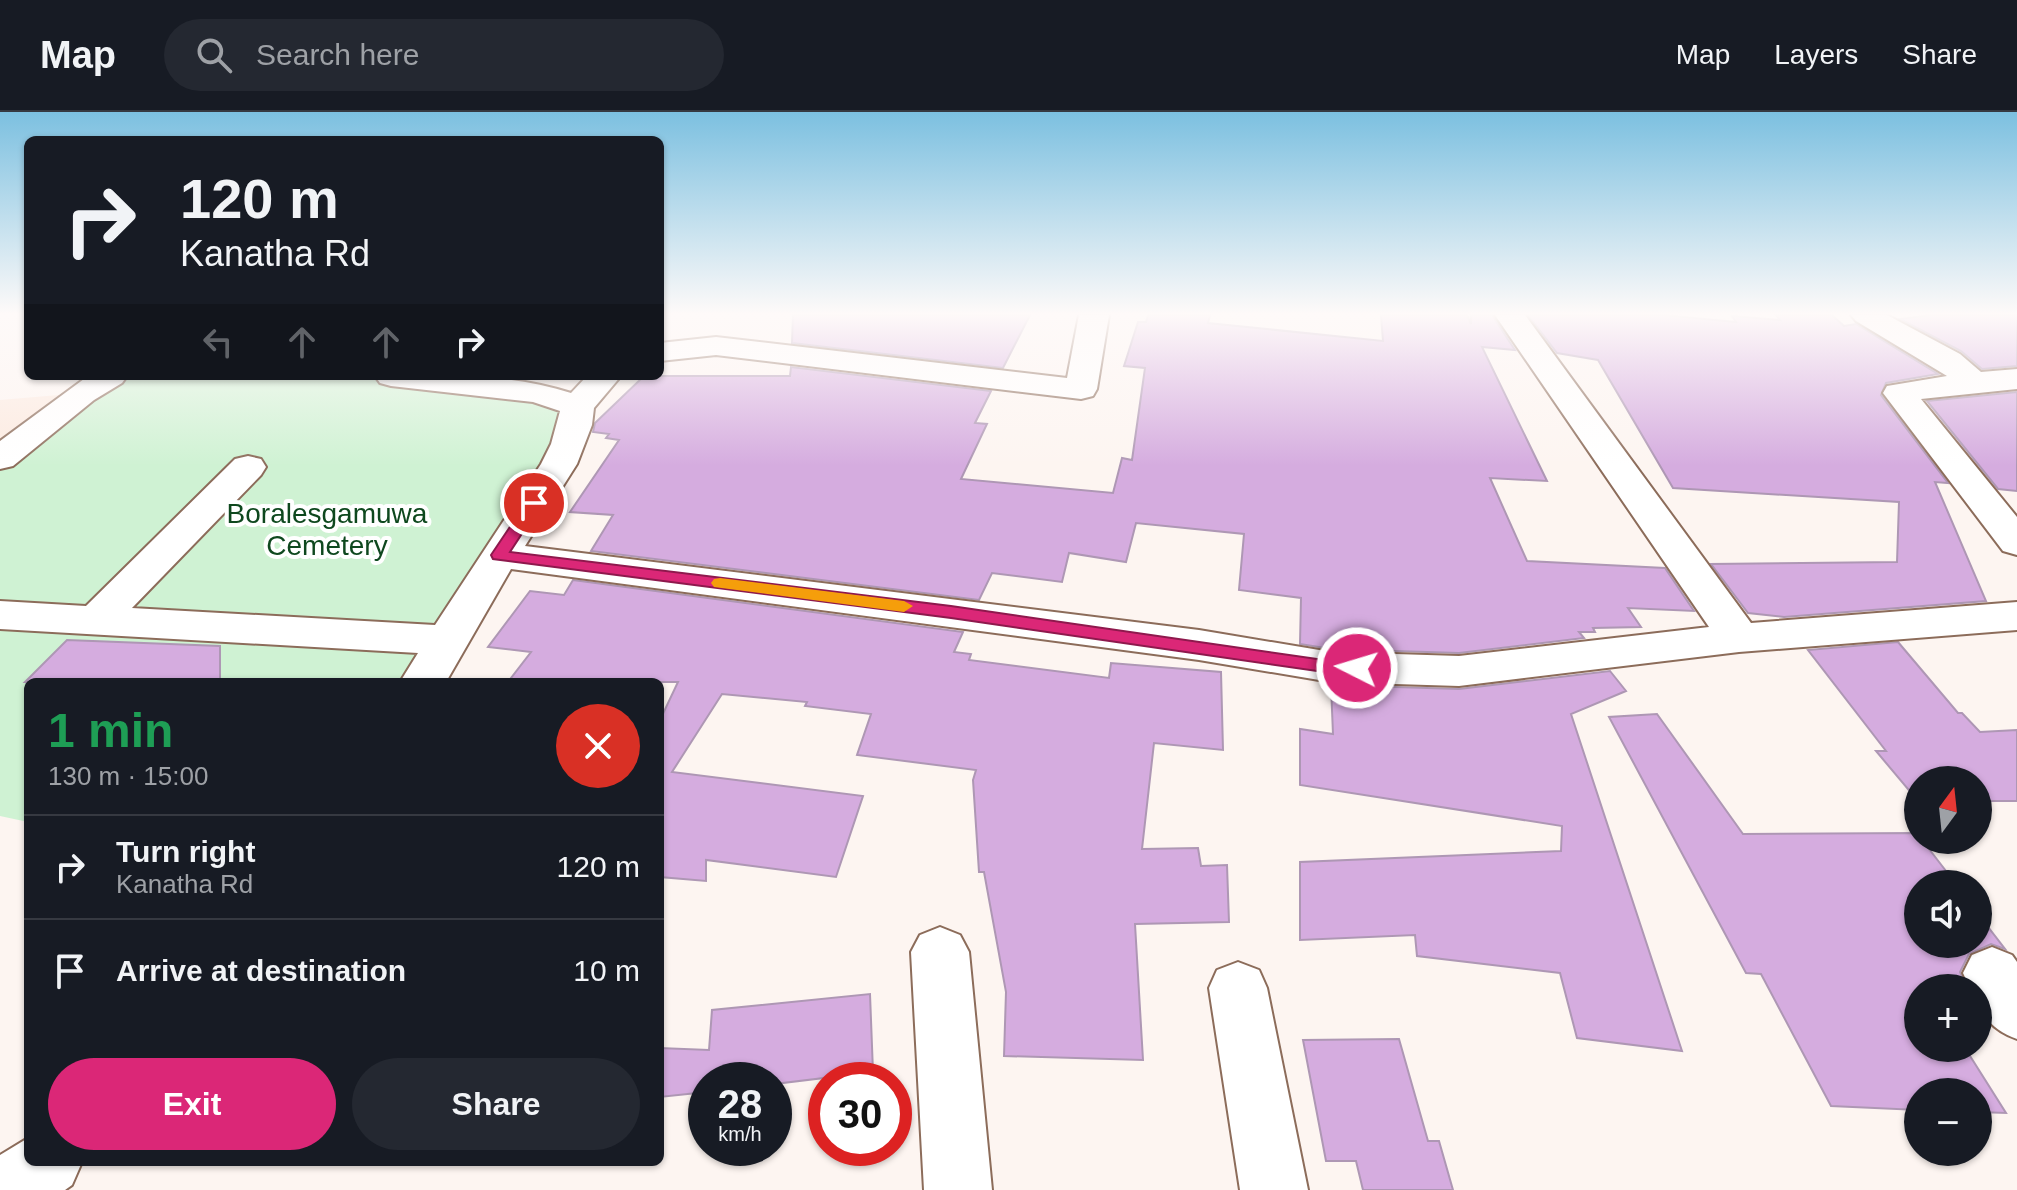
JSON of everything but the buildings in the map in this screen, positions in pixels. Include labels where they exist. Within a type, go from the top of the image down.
[{"type":"street","points":[[880,365],[1081,389],[1085,365]]},
{"type":"street","points":[[1546,365],[1739,638]]},
{"type":"street","points":[[1954,365],[1973,382]]},
{"type":"street","points":[[2017,379],[1899,393],[2017,543]]},
{"type":"street","points":[[0,458],[82,393],[104,380]]},
{"type":"street","points":[[428,380],[538,393],[577,406]]},
{"type":"street","points":[[425,678],[499,555],[551,477],[577,421],[577,406],[601,380]]},
{"type":"street","points":[[98,619],[248,467]]},
{"type":"street","points":[[499,555],[997,618],[1331,667],[1459,671],[1739,638],[2017,616]]},
{"type":"street","points":[[0,615],[448,640]]},
{"type":"street","points":[[940,952],[958,1190]]},
{"type":"street","points":[[1238,988],[1274,1190]]},
{"type":"street","points":[[6,1190],[43,1166]]},
{"type":"shaded area","points":[[82,393],[0,458],[0,400]]},
{"type":"green space","name":"Boralesgamuwa Cemetery","points":[[106,380],[416,380],[577,406],[425,678],[24,678],[24,821],[0,816],[0,458]]},
{"type":"slow traffic","points":[[720,583],[904,606]]},
{"type":"route","points":[[534,503],[499,555],[951,612],[1199,645],[1331,667],[1357,668]]}]
